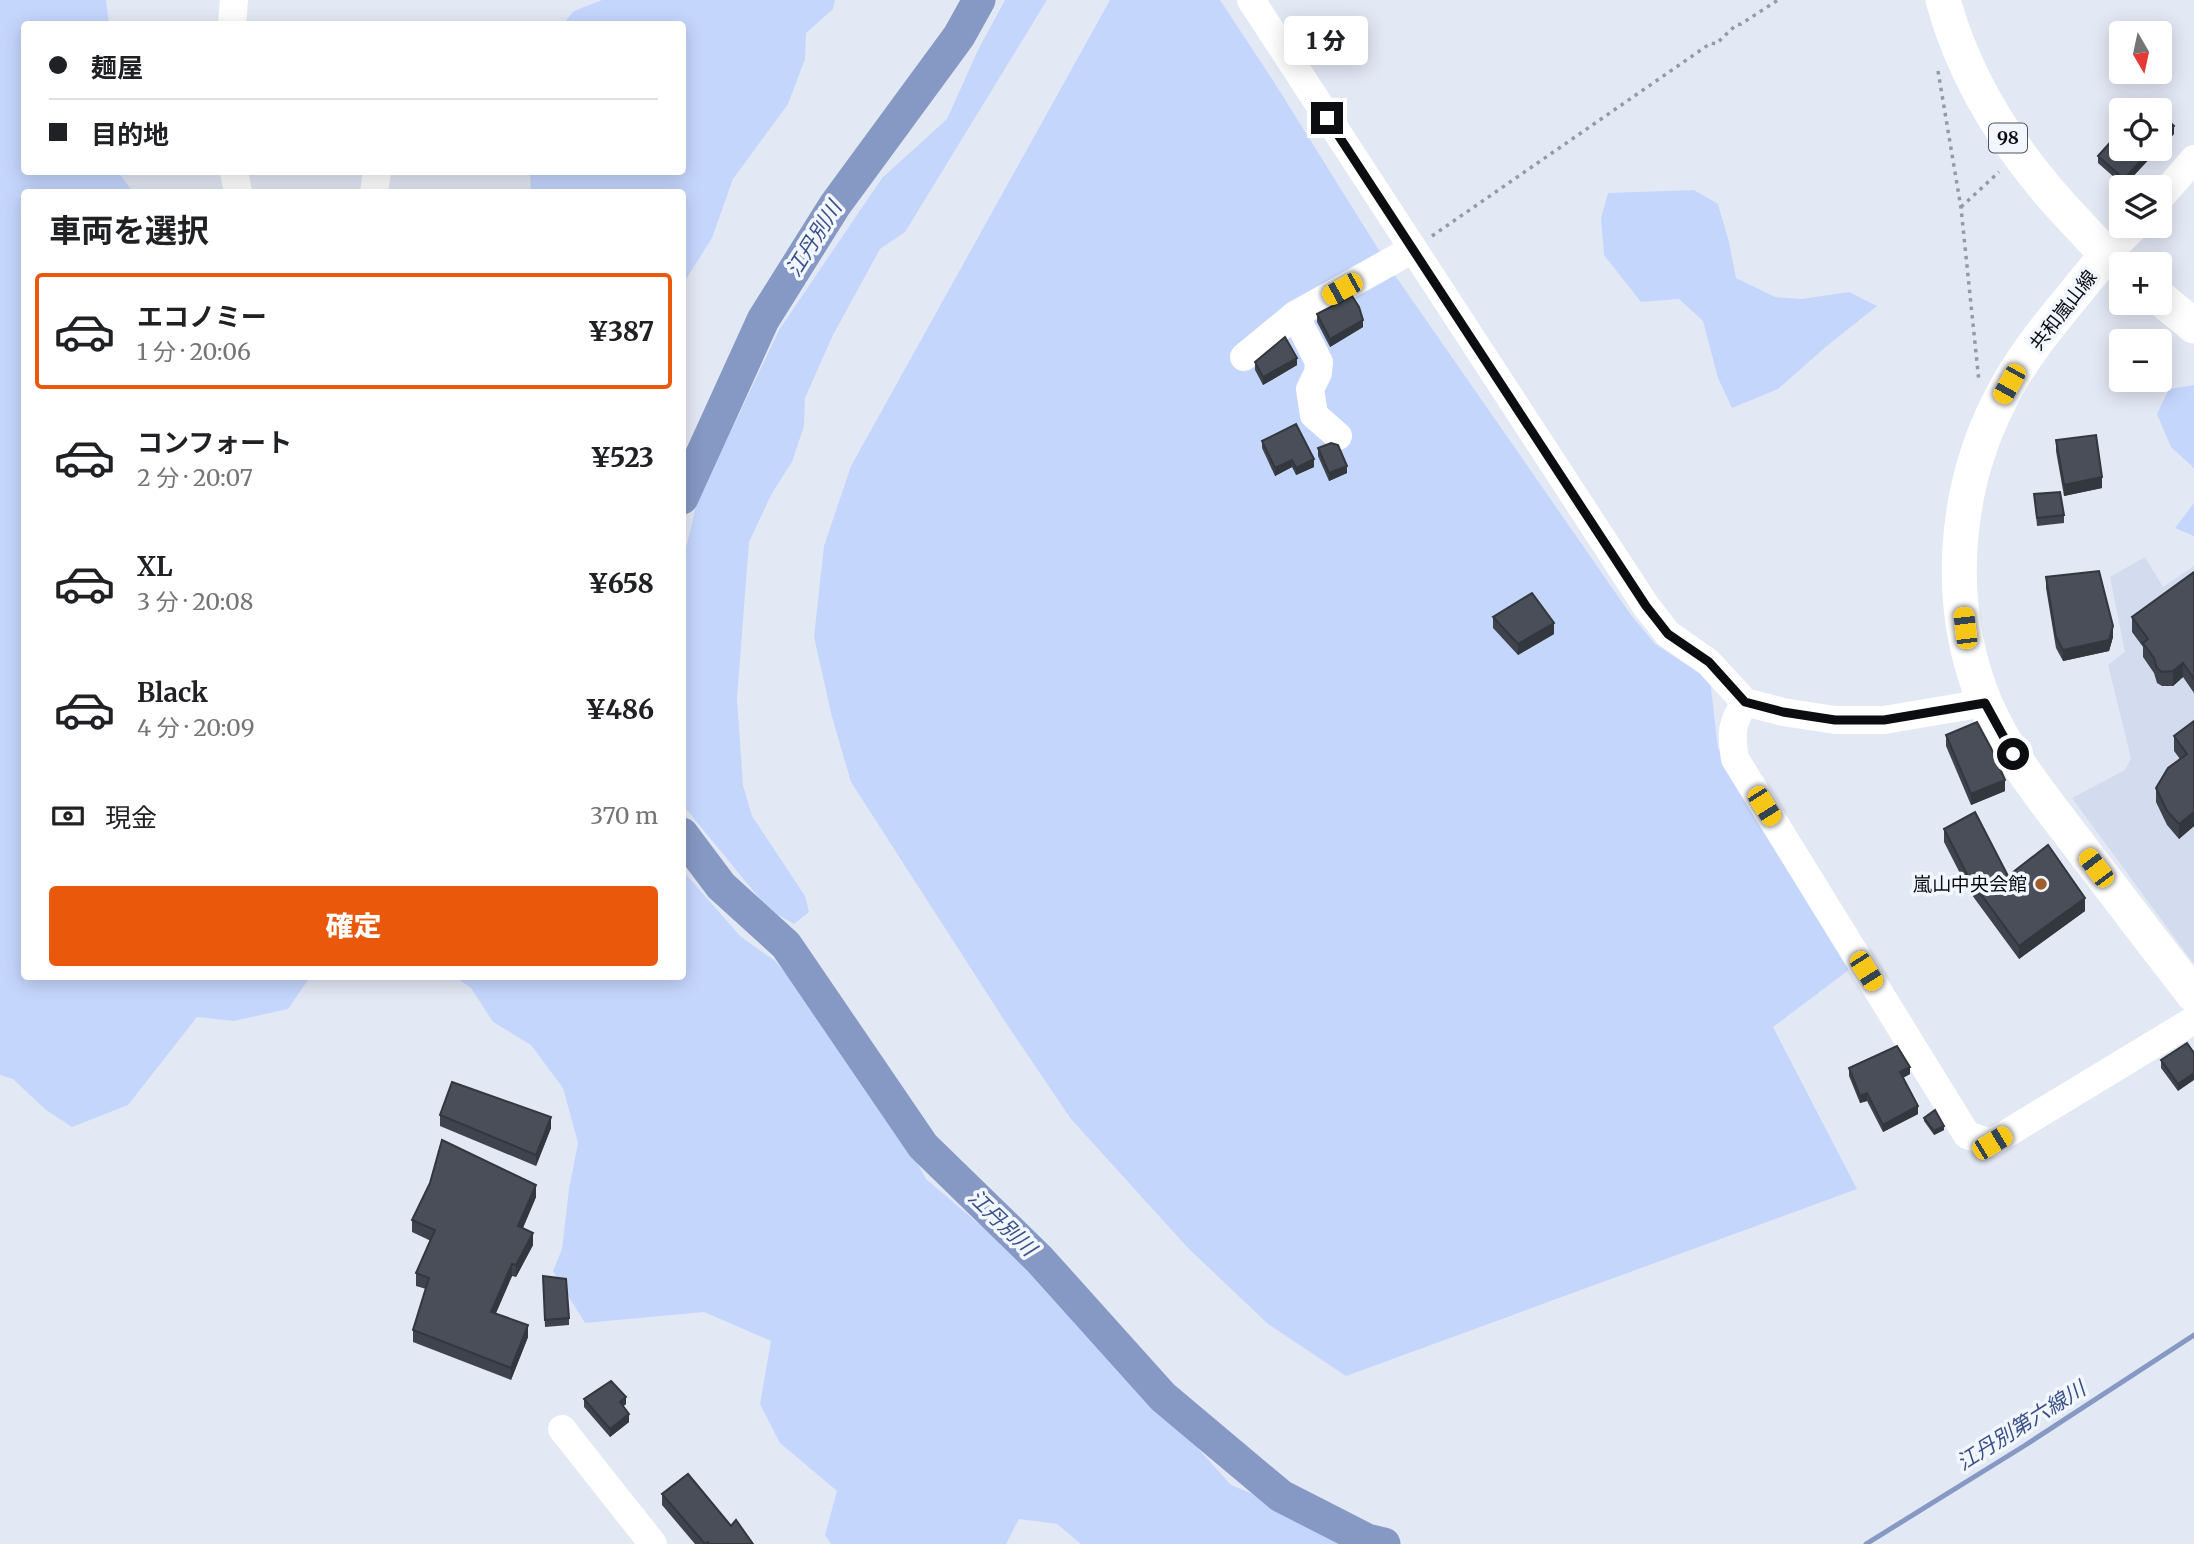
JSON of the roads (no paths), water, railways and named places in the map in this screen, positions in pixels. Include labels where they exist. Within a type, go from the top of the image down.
[{"type":"main road","name":"98","points":[[1944,0],[1968,70],[1993,116],[2052,196],[2109,256]]},
{"type":"main road","name":"共和嵐山線","points":[[2109,267],[2017,368],[1984,433],[1972,467],[1964,504],[1959,545],[1960,592],[1971,662],[1985,703],[2003,738],[2034,787],[2194,995]]},
{"type":"main road","points":[[2172,308],[2194,326]]},
{"type":"street","points":[[232,21],[233,0]]},
{"type":"street","points":[[1251,0],[1646,606],[1668,634],[1709,662],[1745,702],[1783,712],[1835,720],[1871,720],[1927,714],[1985,703]]},
{"type":"street","points":[[2172,184],[2194,159]]},
{"type":"street","points":[[2172,192],[2194,184]]},
{"type":"street","points":[[1244,356],[1294,315],[1413,249]]},
{"type":"street","points":[[1294,315],[1319,362],[1318,373],[1310,389],[1314,415],[1338,436]]},
{"type":"street","points":[[1745,702],[1735,717],[1731,735],[1735,759],[1968,1135],[1992,1143],[2194,1020]]},
{"type":"street","points":[[562,1429],[653,1544]]},
{"type":"waterway","name":"江丹別川","points":[[686,489],[763,320],[835,205],[959,36],[979,0]]},
{"type":"waterway","name":"江丹別川","points":[[686,839],[721,886],[786,945],[923,1146],[1039,1259],[1163,1397],[1281,1496],[1367,1540],[1384,1544]]},
{"type":"waterway","name":"江丹別第六線川","points":[[1866,1544],[2024,1446],[2194,1335]]},
{"type":"place","name":"嵐山中央会館","points":[[2041,884]]}]
